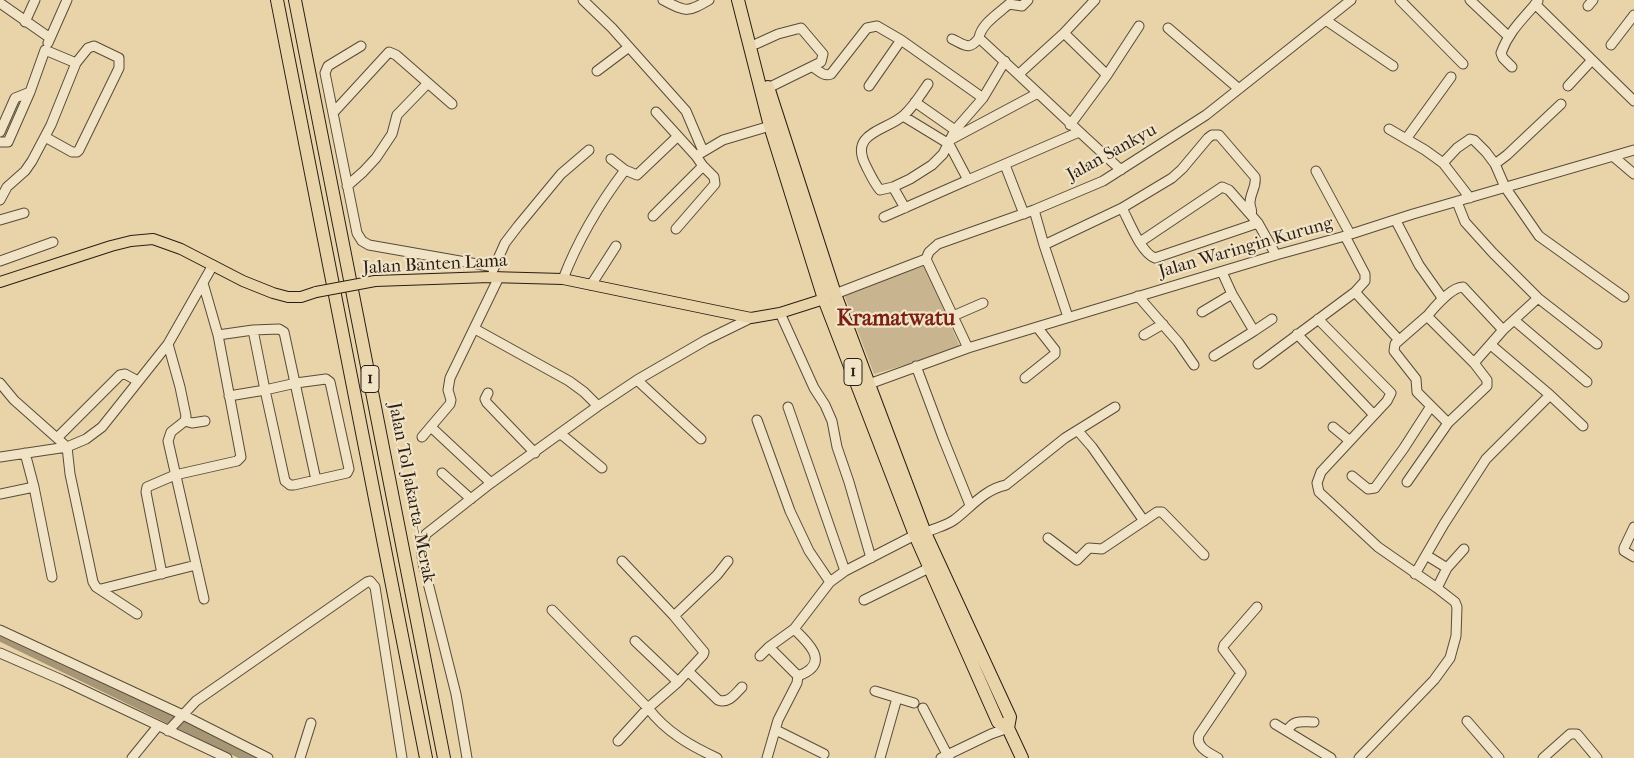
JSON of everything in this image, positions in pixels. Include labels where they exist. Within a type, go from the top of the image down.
[{"type":"highway","name":"Jalan Tol Jakarta–Merak","points":[[277,0],[426,758]]},
{"type":"highway","name":"Jalan Tol Jakarta–Merak","points":[[295,0],[444,758]]},
{"type":"highway","name":"1","points":[[738,0],[770,126],[830,297],[920,534],[1010,717],[1008,728]]},
{"type":"highway","name":"1","points":[[746,0],[768,88],[830,297],[869,384],[920,534],[929,568],[998,722],[1008,728],[1022,758]]},
{"type":"main road","name":"Jalan Banten Lama","points":[[1,279],[111,246],[143,239],[172,245],[243,280],[288,298],[301,297],[316,292],[375,281],[494,277],[563,279],[729,315],[751,318],[780,313],[830,297]]},
{"type":"street","points":[[25,22],[35,0]]},
{"type":"street","points":[[0,142],[8,142],[67,0]]},
{"type":"street","points":[[583,0],[629,47],[686,111],[703,166],[714,177],[715,184],[676,229]]},
{"type":"street","points":[[663,0],[686,11],[692,10],[709,0]]},
{"type":"street","points":[[952,39],[969,47],[974,45],[980,38],[980,33],[985,26],[1008,2],[1022,6],[1028,0]]},
{"type":"street","points":[[1019,74],[1064,33],[1095,0]]},
{"type":"street","name":"Jalan Sankyu","points":[[830,297],[926,259],[929,252],[938,244],[1024,214],[1103,181],[1206,115],[1352,0]]},
{"type":"street","points":[[1400,0],[1463,64]]},
{"type":"street","points":[[1470,0],[1508,36]]},
{"type":"street","points":[[1512,67],[1501,54],[1508,36],[1537,2],[1634,101]]},
{"type":"street","points":[[0,3],[50,38]]},
{"type":"street","points":[[1611,45],[1634,15]]},
{"type":"street","points":[[1327,21],[1393,66]]},
{"type":"street","points":[[813,67],[824,75],[831,74],[867,28],[877,26],[901,40],[983,98]]},
{"type":"street","points":[[1070,125],[1107,75],[1139,26]]},
{"type":"street","points":[[756,44],[778,34],[801,28],[823,54],[821,62],[813,67],[768,88]]},
{"type":"street","points":[[1168,28],[1239,90]]},
{"type":"street","points":[[1064,33],[1107,75]]},
{"type":"street","points":[[980,38],[1006,61],[1070,125],[1121,170]]},
{"type":"street","points":[[869,86],[901,40]]},
{"type":"street","points":[[0,200],[7,187],[25,171],[32,161],[45,137],[76,63],[91,46],[119,58],[120,62],[115,77],[77,152],[72,152],[45,137]]},
{"type":"street","points":[[361,46],[328,66],[325,71],[357,234],[362,241],[369,245],[494,266]]},
{"type":"street","points":[[597,71],[629,47]]},
{"type":"street","points":[[45,50],[76,63]]},
{"type":"street","points":[[333,113],[389,52],[396,55],[452,104]]},
{"type":"street","points":[[1568,86],[1592,60]]},
{"type":"street","points":[[928,84],[904,116],[879,128],[863,143],[861,150],[863,160],[877,186],[882,190],[893,187],[926,170],[943,154],[955,130],[983,98],[1006,61]]},
{"type":"street","points":[[1406,139],[1451,77]]},
{"type":"street","points":[[347,186],[376,158],[392,134],[397,115],[428,83]]},
{"type":"street","points":[[0,132],[15,98],[30,92]]},
{"type":"street","points":[[950,142],[1038,93]]},
{"type":"street","points":[[915,102],[955,130]]},
{"type":"street","points":[[1495,164],[1561,104]]},
{"type":"street","points":[[656,112],[678,136],[700,154]]},
{"type":"street","points":[[904,116],[950,142],[968,180]]},
{"type":"street","points":[[700,154],[723,140],[770,126]]},
{"type":"street","points":[[1389,129],[1443,163],[1470,198]]},
{"type":"street","points":[[884,217],[1079,132]]},
{"type":"street","points":[[1044,245],[1122,208],[1172,178],[1208,138],[1217,134],[1255,177],[1256,183],[1250,204],[1251,216]]},
{"type":"street","points":[[611,159],[634,175],[639,174],[678,136]]},
{"type":"street","points":[[1443,163],[1457,148],[1470,139],[1474,140],[1495,164],[1505,187],[1539,236],[1624,297]]},
{"type":"street","points":[[422,437],[450,404],[451,400],[448,390],[450,378],[475,328],[494,277],[494,266],[505,243],[562,174],[589,150]]},
{"type":"street","name":"Jalan Waringin Kurung","points":[[869,384],[968,348],[1068,317],[1634,150]]},
{"type":"street","points":[[1614,157],[1634,174]]},
{"type":"street","points":[[1005,165],[1024,214]]},
{"type":"street","points":[[654,216],[703,166]]},
{"type":"street","points":[[563,279],[574,253],[606,195],[626,170]]},
{"type":"street","points":[[1258,364],[1365,282],[1366,277],[1316,171]]},
{"type":"street","points":[[893,187],[905,208]]},
{"type":"street","points":[[1140,242],[1222,187],[1229,190],[1258,223],[1276,255]]},
{"type":"street","points":[[1457,202],[1465,222],[1493,253],[1538,298],[1597,344]]},
{"type":"street","points":[[1122,208],[1140,242],[1154,258],[1258,223]]},
{"type":"street","points":[[1034,210],[1068,317]]},
{"type":"street","points":[[0,220],[24,213]]},
{"type":"street","points":[[1396,221],[1419,265],[1443,299]]},
{"type":"street","points":[[0,262],[53,242]]},
{"type":"street","points":[[590,285],[616,246]]},
{"type":"street","points":[[926,259],[968,348]]},
{"type":"street","points":[[0,458],[25,452],[66,448],[86,439],[102,427],[168,344],[213,265]]},
{"type":"street","points":[[1222,272],[1232,294],[1254,331]]},
{"type":"street","points":[[162,574],[146,492],[147,487],[175,475],[237,461],[241,457],[218,335],[203,283]]},
{"type":"street","points":[[1448,423],[1418,392],[1416,380],[1393,348],[1395,344],[1458,287],[1466,289],[1503,330]]},
{"type":"street","points":[[1354,292],[1400,340]]},
{"type":"street","points":[[1202,312],[1232,294]]},
{"type":"street","points":[[1138,296],[1178,342],[1194,365]]},
{"type":"street","points":[[1474,363],[1503,330],[1538,298]]},
{"type":"street","points":[[953,316],[983,303]]},
{"type":"street","points":[[780,313],[814,388],[825,405],[832,421],[839,454],[871,558]]},
{"type":"street","points":[[1407,482],[1448,423],[1487,386],[1487,380],[1474,363],[1427,316]]},
{"type":"street","points":[[468,758],[456,694],[423,563],[421,548],[426,534],[491,483],[637,380],[706,340],[751,318]]},
{"type":"street","points":[[1214,356],[1272,319]]},
{"type":"street","points":[[1318,319],[1390,391],[1391,395],[1374,416],[1321,472],[1316,483],[1319,492],[1378,547],[1437,588],[1455,602],[1458,608],[1456,636],[1450,658],[1434,680],[1359,758]]},
{"type":"street","points":[[1514,320],[1587,382]]},
{"type":"street","points":[[1144,335],[1163,324]]},
{"type":"street","points":[[1025,378],[1055,354],[1055,350],[1037,327]]},
{"type":"street","points":[[475,328],[569,381],[598,406]]},
{"type":"street","points":[[218,335],[253,330],[284,330],[316,480]]},
{"type":"street","points":[[229,396],[264,390],[296,382],[323,379],[330,382],[348,469],[347,473],[294,485],[290,485],[285,481],[264,390],[253,330]]},
{"type":"street","points":[[1297,334],[1374,416]]},
{"type":"street","points":[[168,344],[186,416],[185,421],[168,436],[168,441],[204,600]]},
{"type":"street","points":[[1491,345],[1583,426]]},
{"type":"street","points":[[152,364],[172,362]]},
{"type":"street","points":[[916,366],[970,505]]},
{"type":"street","points":[[57,438],[120,375],[125,374],[138,381]]},
{"type":"street","points":[[637,380],[701,439]]},
{"type":"street","points":[[0,383],[14,400],[66,448],[93,582],[96,587],[137,614]]},
{"type":"street","points":[[488,393],[485,399],[487,404],[535,453]]},
{"type":"street","points":[[1415,574],[1486,459],[1550,395]]},
{"type":"street","points":[[788,406],[845,571]]},
{"type":"street","points":[[1352,476],[1368,489],[1375,488],[1404,448],[1430,406]]},
{"type":"street","points":[[760,656],[794,629],[830,582],[845,571],[951,521],[970,505],[996,487],[1006,485],[1055,446],[1115,407]]},
{"type":"street","points":[[757,420],[790,511],[810,551],[830,582]]},
{"type":"street","points":[[185,421],[192,423],[205,421]]},
{"type":"street","points":[[431,427],[491,483]]},
{"type":"street","points":[[1333,427],[1350,441]]},
{"type":"street","points":[[1078,431],[1098,454],[1144,521]]},
{"type":"street","points":[[561,434],[602,468]]},
{"type":"street","points":[[25,452],[52,577]]},
{"type":"street","points":[[442,473],[471,499]]},
{"type":"street","points":[[0,494],[34,487]]},
{"type":"street","points":[[1048,538],[1077,560],[1089,548],[1102,549],[1157,512],[1162,512],[1204,555]]},
{"type":"street","points":[[1634,527],[1624,551],[1634,558]]},
{"type":"street","points":[[1437,588],[1447,568],[1464,549]]},
{"type":"street","points":[[1426,555],[1447,568]]},
{"type":"street","points":[[618,741],[648,708],[678,682],[704,652],[674,616],[622,561]]},
{"type":"street","points":[[674,616],[717,575],[728,561]]},
{"type":"street","points":[[101,589],[196,565]]},
{"type":"street","points":[[864,600],[929,568]]},
{"type":"street","points":[[169,730],[196,701],[370,581],[375,587],[402,758]]},
{"type":"street","points":[[1218,758],[1200,746],[1197,740],[1242,673],[1225,654],[1224,645],[1257,608]]},
{"type":"street","points":[[552,610],[648,708],[655,718],[683,742],[717,758]]},
{"type":"street","points":[[794,629],[810,645],[816,655],[816,660],[807,673],[798,676]]},
{"type":"street","points":[[0,630],[180,718],[268,758]]},
{"type":"street","points":[[635,642],[678,682]]},
{"type":"street","points":[[769,647],[798,676]]},
{"type":"street","points":[[0,652],[63,678],[169,730],[207,754],[227,758]]},
{"type":"street","points":[[63,678],[68,664]]},
{"type":"street","points":[[688,671],[722,702],[728,700],[742,687]]},
{"type":"street","points":[[767,758],[778,720],[797,683],[798,676]]},
{"type":"street","points":[[876,691],[914,703]]},
{"type":"street","points":[[880,758],[897,698]]},
{"type":"street","points":[[923,708],[946,757],[991,734],[1008,728]]},
{"type":"street","points":[[1467,721],[1499,758]]},
{"type":"street","points":[[1287,731],[1291,724],[1295,722],[1314,722]]},
{"type":"street","points":[[300,758],[311,724]]},
{"type":"street","points":[[1275,724],[1331,758]]},
{"type":"street","points":[[132,758],[158,726]]},
{"type":"street","points":[[776,730],[824,754]]},
{"type":"street","points":[[1543,758],[1570,734],[1574,733],[1577,734],[1597,758]]},
{"type":"shaded area","points":[[925,266],[961,349],[874,374],[843,292]]},
{"type":"waterway","points":[[0,635],[252,758]]},
{"type":"district","name":"Kramatwatu","points":[[896,320]]}]
